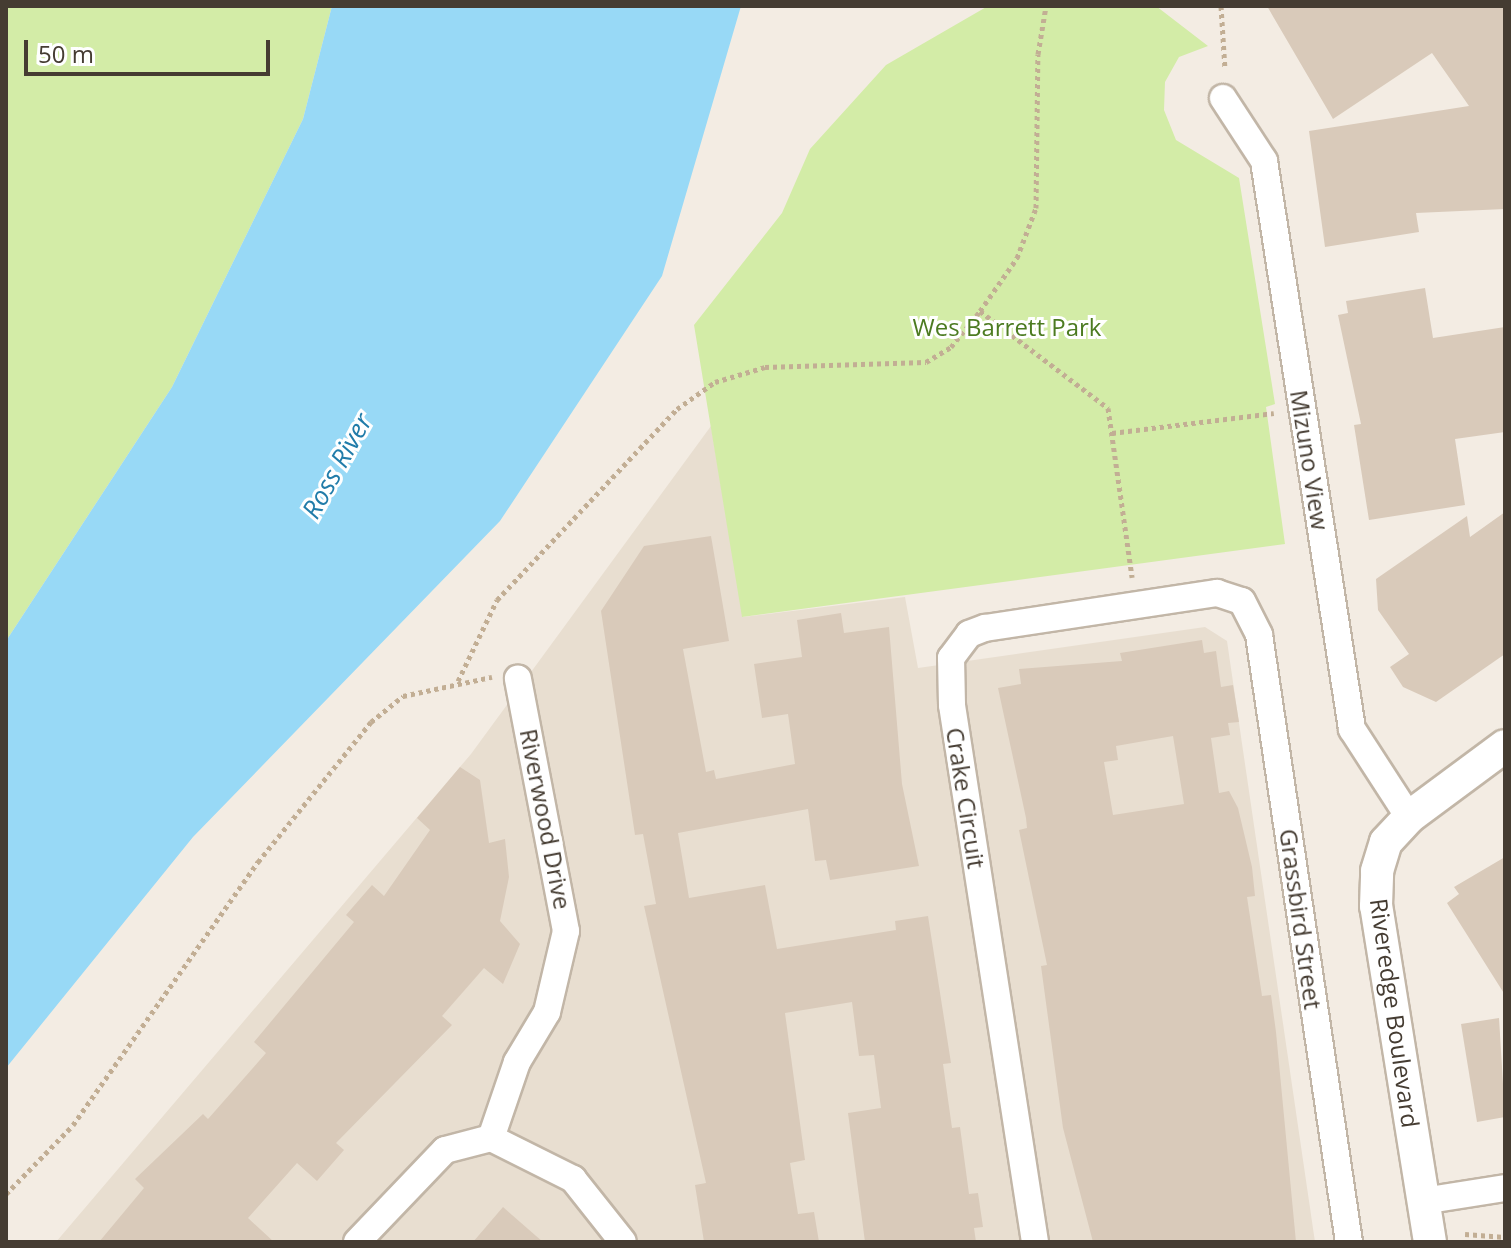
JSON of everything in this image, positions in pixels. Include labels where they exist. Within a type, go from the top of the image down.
[{"type":"street","name":"Mizuno View","points":[[1223,98],[1264,161],[1352,729],[1409,817]]},
{"type":"street","name":"Crake Circuit","points":[[1035,1242],[952,705],[951,658],[969,634],[985,628],[1197,594],[1242,601]]},
{"type":"street","name":"Grassbird Street","points":[[1242,601],[1259,635],[1349,1242]]},
{"type":"street","name":"Riverwood Drive","points":[[491,1138],[517,1062],[547,1012],[566,931],[518,679]]},
{"type":"street","name":"Riveredge Boulevard","points":[[1430,1242],[1376,906],[1386,842],[1409,817],[1505,746]]},
{"type":"street","points":[[357,1242],[445,1150],[491,1138],[538,1155],[573,1179],[623,1242]]},
{"type":"street","points":[[1423,1201],[1505,1188]]},
{"type":"path","points":[[458,681],[497,600],[677,409],[715,382],[765,367],[926,362],[951,347],[1017,258],[1036,208],[1038,54],[1046,6]]},
{"type":"path","points":[[1221,6],[1223,98]]},
{"type":"path","points":[[980,311],[1108,408],[1133,579],[1118,581]]},
{"type":"path","points":[[1112,433],[1302,408]]},
{"type":"path","points":[[6,1194],[73,1125],[258,862],[371,722],[403,696],[458,681],[518,679]]},
{"type":"path","points":[[1465,1234],[1505,1237]]},
{"type":"shaded area","points":[[711,426],[743,617],[905,597],[918,668],[1205,627],[1227,641],[1315,1242],[56,1242],[471,754]]},
{"type":"green space","points":[[6,6],[332,6],[303,119],[172,387],[6,641]]},
{"type":"green space","name":"Wes Barrett Park","points":[[988,6],[1156,6],[1208,46],[1179,57],[1165,82],[1164,110],[1176,140],[1239,178],[1275,404],[1266,407],[1285,544],[742,617],[694,325],[782,213],[810,149],[886,65]]},
{"type":"water","name":"Ross River","points":[[332,6],[741,6],[662,276],[500,521],[193,837],[6,1068],[6,641],[172,387],[303,119]]},
{"type":"building","points":[[1267,6],[1505,6],[1505,209],[1416,213],[1419,232],[1325,247],[1309,131],[1469,106],[1432,53],[1333,119]]},
{"type":"building","points":[[1425,288],[1433,338],[1505,327],[1505,432],[1455,439],[1465,505],[1369,520],[1354,425],[1361,424],[1338,315],[1348,313],[1346,301]]},
{"type":"building","points":[[1505,512],[1505,654],[1436,702],[1403,687],[1390,667],[1409,654],[1378,610],[1376,579],[1467,516],[1470,537]]},
{"type":"building","points":[[711,536],[729,641],[683,649],[706,772],[714,770],[716,779],[795,764],[788,714],[762,718],[754,664],[802,657],[797,620],[841,613],[844,633],[889,627],[902,784],[919,866],[830,880],[826,860],[815,861],[808,809],[678,833],[689,898],[765,885],[777,949],[896,930],[895,921],[928,916],[951,1063],[943,1064],[952,1128],[960,1127],[969,1194],[978,1193],[983,1227],[974,1228],[976,1242],[865,1242],[848,1113],[881,1108],[874,1055],[859,1056],[852,1002],[785,1013],[805,1160],[790,1163],[798,1214],[814,1212],[819,1242],[704,1242],[695,1185],[706,1183],[644,906],[656,904],[643,834],[635,835],[601,611],[644,546]]},
{"type":"building","points":[[1202,640],[1204,653],[1216,651],[1221,687],[1233,685],[1239,722],[1228,723],[1230,735],[1211,738],[1219,793],[1229,791],[1238,808],[1252,867],[1255,896],[1247,897],[1262,996],[1271,995],[1296,1242],[1093,1242],[1063,1128],[1041,966],[1047,965],[1019,830],[1027,828],[1026,818],[998,688],[1021,684],[1019,669],[1122,661],[1120,653]],"holes":[[[1173,736],[1184,804],[1113,815],[1104,762],[1118,760],[1116,746]]]},
{"type":"building","points":[[460,767],[480,780],[489,843],[505,839],[509,877],[500,921],[520,944],[503,984],[484,968],[442,1016],[452,1025],[336,1143],[344,1150],[317,1181],[297,1163],[248,1218],[274,1242],[99,1242],[144,1188],[135,1179],[203,1114],[208,1119],[266,1053],[254,1042],[354,922],[346,915],[372,885],[384,896],[430,830],[417,818]]},
{"type":"building","points":[[1505,857],[1505,995],[1447,903],[1459,894],[1454,887]]},
{"type":"building","points":[[1499,1018],[1505,1117],[1477,1122],[1461,1024]]},
{"type":"building","points":[[503,1207],[543,1242],[473,1242]]}]
